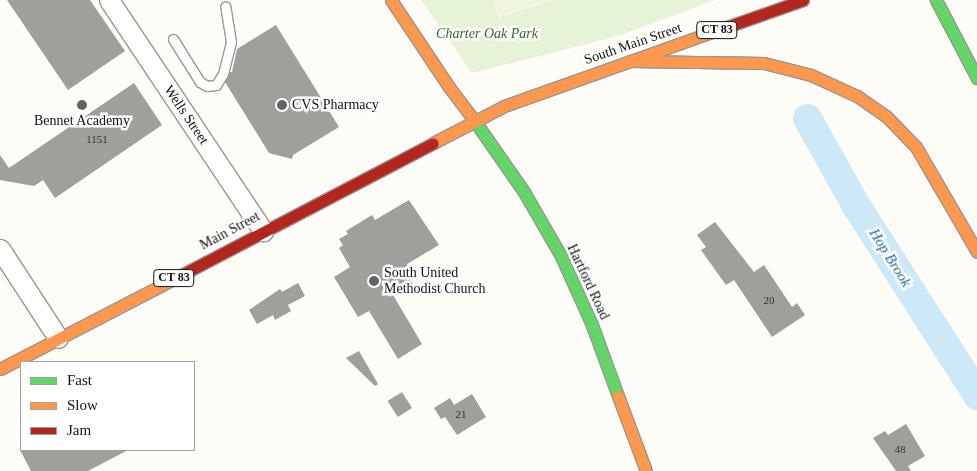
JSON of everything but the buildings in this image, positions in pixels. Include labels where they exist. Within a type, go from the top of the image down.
[{"type":"main road","name":"Hartford Road","points":[[390,0],[524,192],[561,256],[592,325],[646,471]]},
{"type":"main road","name":"South Main Street","points":[[474,120],[536,94],[803,0]]},
{"type":"main road","points":[[936,0],[977,78]]},
{"type":"main road","points":[[966,32],[977,56]]},
{"type":"main road","points":[[630,61],[764,63],[811,74],[857,96],[886,116],[916,147],[943,190],[977,252]]},
{"type":"main road","name":"Main Street","points":[[0,369],[474,120]]},
{"type":"street","name":"Wells Street","points":[[108,0],[263,231]]},
{"type":"street","points":[[0,249],[58,338]]},
{"type":"lane","points":[[173,39],[200,82],[207,86],[216,85],[222,78],[231,42],[225,6]]},
{"type":"green space","name":"Charter Oak Park","points":[[421,0],[715,0],[618,36],[472,73]]},
{"type":"green space","points":[[493,0],[554,0],[499,18]]},
{"type":"waterway","name":"Hop Brook","points":[[807,118],[855,204],[977,395]]},
{"type":"traffic: fast","points":[[936,0],[977,78]]},
{"type":"traffic: fast","points":[[474,120],[524,192],[561,256],[592,325],[618,396]]},
{"type":"traffic: slow","points":[[391,0],[449,87],[474,120]]},
{"type":"traffic: slow","points":[[433,143],[504,106],[718,30]]},
{"type":"traffic: slow","points":[[630,61],[764,63],[811,75],[857,96],[886,116],[916,147],[977,252]]},
{"type":"traffic: slow","points":[[0,369],[181,275]]},
{"type":"traffic: slow","points":[[618,396],[646,471]]},
{"type":"traffic: jam","points":[[718,30],[803,0]]},
{"type":"traffic: jam","points":[[181,275],[433,143]]},
{"type":"place","name":"Bennet Academy","points":[[82,105]]},
{"type":"place","name":"CVS Pharmacy","points":[[282,105]]},
{"type":"place","name":"South United Methodist Church","points":[[374,281]]}]
